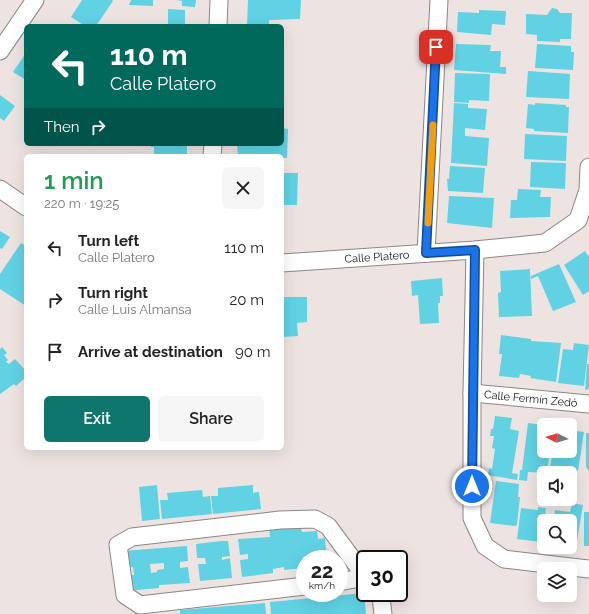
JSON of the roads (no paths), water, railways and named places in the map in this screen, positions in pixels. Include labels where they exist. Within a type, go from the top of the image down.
[{"type":"street","points":[[0,51],[35,0]]},
{"type":"street","points":[[218,24],[219,0]]},
{"type":"street","points":[[426,253],[438,0]]},
{"type":"street","name":"Calle Platero","points":[[284,263],[475,250],[545,243],[578,220],[588,190],[589,167]]},
{"type":"street","points":[[0,189],[24,206]]},
{"type":"street","points":[[475,250],[472,393],[472,518],[484,546],[504,559],[589,569]]},
{"type":"street","name":"Calle Fermín Zedó","points":[[472,393],[589,404]]},
{"type":"street","points":[[296,587],[140,605],[125,595],[118,545],[132,537],[280,520],[315,519],[328,526],[345,550]]},
{"type":"street","points":[[348,554],[356,565]]},
{"type":"street","points":[[382,602],[383,614]]}]
